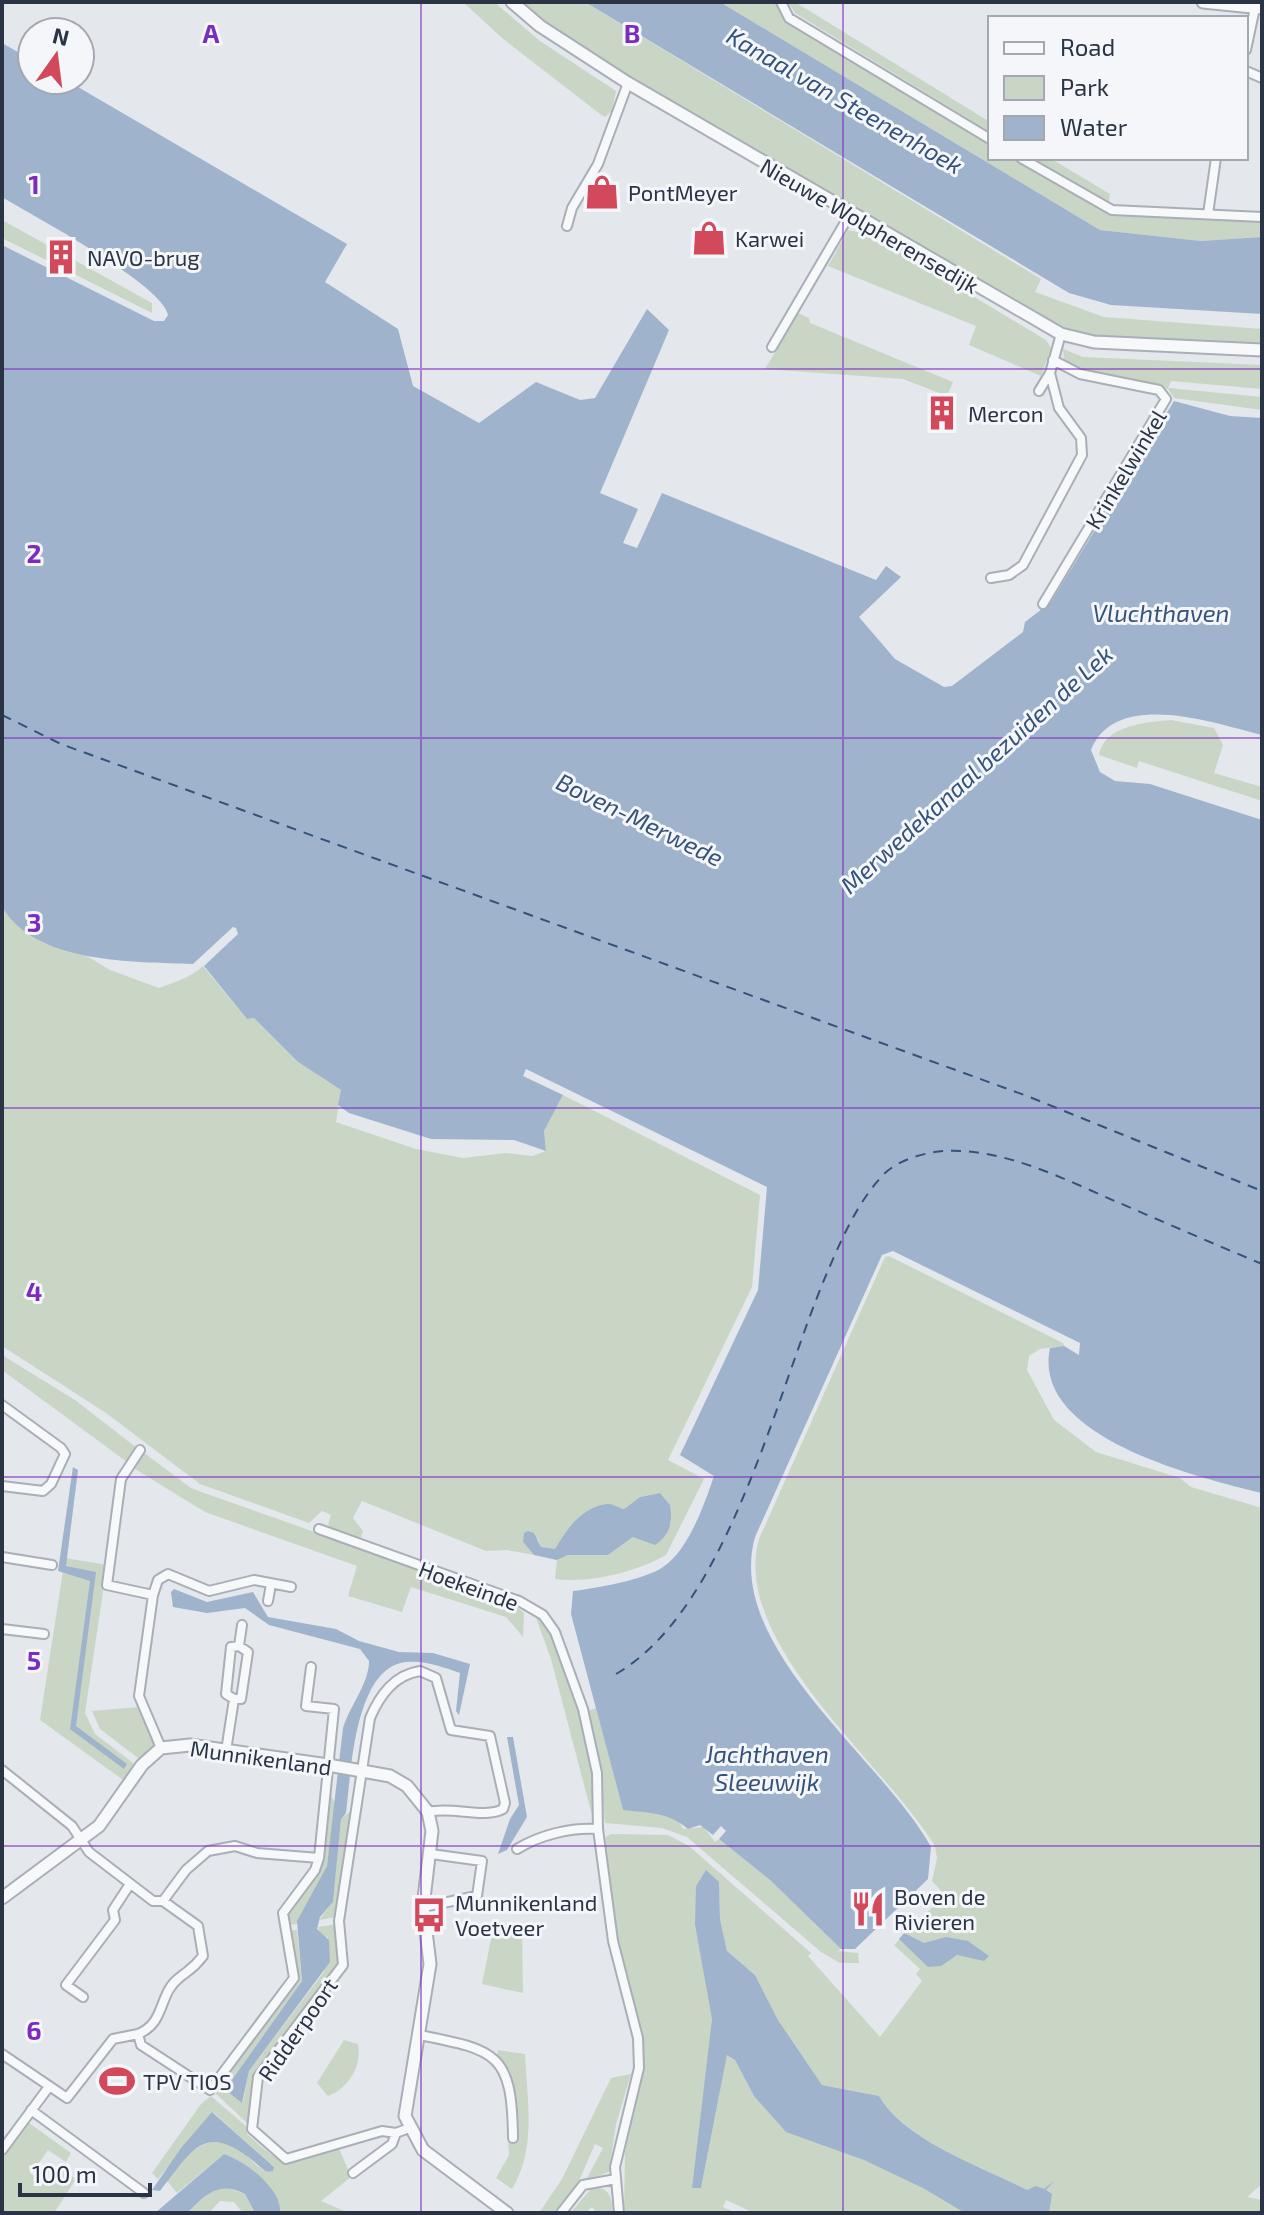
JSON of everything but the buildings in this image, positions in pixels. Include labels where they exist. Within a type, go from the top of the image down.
[{"type":"street","name":"Nieuwe Wolpherensedijk","points":[[512,2],[550,32],[628,83],[1061,334],[1094,342],[1262,350]]},
{"type":"street","points":[[781,2],[789,18],[988,138]]},
{"type":"street","points":[[1203,2],[1259,15],[1248,45]]},
{"type":"street","points":[[567,226],[572,208],[598,164],[628,83]]},
{"type":"street","points":[[1024,160],[1112,210],[1262,217]]},
{"type":"street","points":[[1208,214],[1216,160]]},
{"type":"street","points":[[772,347],[850,214]]},
{"type":"street","name":"Krinkelwinkel","points":[[1039,391],[1050,373],[1061,334]]},
{"type":"street","name":"Krinkelwinkel","points":[[1043,604],[1166,399],[1159,390],[1080,374],[1053,360]]},
{"type":"street","name":"Krinkelwinkel","points":[[991,578],[1009,575],[1023,565],[1082,455],[1081,438],[1059,408],[1050,373]]},
{"type":"street","points":[[2,1405],[65,1454],[51,1484],[43,1491],[2,1486]]},
{"type":"street","points":[[140,1450],[121,1479],[107,1585],[153,1595]]},
{"type":"street","name":"Hoekeinde","points":[[319,1529],[378,1553],[519,1601],[543,1615],[562,1650],[583,1709],[597,1773],[598,1829],[613,1941],[638,2038],[639,2068],[623,2120],[615,2167],[619,2213]]},
{"type":"street","points":[[2,1557],[52,1565]]},
{"type":"street","points":[[161,1748],[139,1696],[153,1595],[162,1576],[168,1574],[209,1591],[243,1581],[291,1587]]},
{"type":"street","points":[[268,1601],[271,1584]]},
{"type":"street","points":[[239,1646],[242,1625]]},
{"type":"street","points":[[2,1629],[44,1634]]},
{"type":"street","points":[[239,1646],[248,1652],[241,1699],[234,1699],[226,1694],[226,1686],[231,1647],[239,1646]]},
{"type":"street","points":[[138,2034],[141,2045],[210,2090],[294,1978],[283,1913],[315,1870],[319,1858],[332,1766],[334,1709],[306,1706],[311,1667]]},
{"type":"street","points":[[359,1771],[370,1718],[378,1700],[392,1684],[411,1672],[429,1673],[441,1688],[451,1730],[485,1734],[493,1741],[505,1803],[503,1809],[493,1813],[446,1807],[428,1812],[431,1854],[423,1907],[430,1964],[404,2102],[409,2128],[423,2150],[507,2213]]},
{"type":"street","points":[[226,1751],[234,1699]]},
{"type":"street","name":"Munnikenland","points":[[2,1898],[99,1826],[142,1765],[161,1748],[190,1745],[390,1776],[407,1786],[428,1812]]},
{"type":"street","points":[[2,1770],[72,1826],[89,1852],[153,1901],[163,1901],[198,1926],[203,1956],[190,1973],[179,1977],[149,2030],[113,2039],[67,2098],[2,2054]]},
{"type":"street","name":"Ridderpoort","points":[[359,1771],[339,1921],[343,1965],[258,2077],[252,2129],[286,2159],[382,2131],[396,2133],[409,2128]]},
{"type":"street","points":[[517,1849],[540,1838],[583,1828],[598,1829]]},
{"type":"street","points":[[163,1901],[186,1870],[208,1851],[235,1846],[257,1853],[319,1858]]},
{"type":"street","points":[[423,1907],[477,1896],[482,1861],[431,1854]]},
{"type":"street","points":[[83,1997],[66,1985],[115,1920],[113,1910],[130,1884]]},
{"type":"street","points":[[419,2035],[474,2046],[504,2072],[510,2080],[513,2097],[513,2138]]},
{"type":"street","points":[[2,2150],[48,2088]]},
{"type":"street","points":[[31,2110],[144,2193]]},
{"type":"street","name":"Ridderpoort","points":[[353,2173],[392,2144],[396,2133]]},
{"type":"street","points":[[561,2213],[583,2185],[616,2179]]},
{"type":"street","points":[[486,2213],[493,2202]]},
{"type":"green space","points":[[463,2],[494,2],[540,41],[616,91],[612,111],[605,117],[600,114],[502,38]]},
{"type":"green space","points":[[521,2],[585,2],[1041,279],[1035,292],[1104,317],[1262,329],[1262,345],[1086,337],[1067,331],[1013,304],[640,83],[550,26]]},
{"type":"green space","points":[[720,2],[778,2],[783,11],[988,139],[988,160],[1022,160],[1103,208],[1262,216],[1262,237],[1201,241],[1100,230]]},
{"type":"green space","points":[[788,2],[795,2],[988,121],[988,131],[795,13]]},
{"type":"green space","points":[[1035,160],[1053,160],[1110,194],[1109,203]]},
{"type":"green space","points":[[2,220],[152,303],[152,313],[2,238]]},
{"type":"green space","points":[[848,230],[871,235],[1046,340],[1051,348],[1041,376],[969,345],[976,326],[828,266]]},
{"type":"green space","points":[[798,313],[809,318],[810,323],[953,382],[947,396],[903,379],[765,369]]},
{"type":"green space","points":[[1063,349],[1083,357],[1262,365],[1262,389],[1171,381],[1168,388],[1262,397],[1262,410],[1174,398],[1168,389],[1088,374],[1064,360]]},
{"type":"green space","points":[[1171,720],[1214,728],[1223,745],[1214,773],[1262,787],[1262,801],[1139,761],[1137,768],[1099,755],[1109,737],[1118,731],[1139,724]]},
{"type":"green space","points":[[2,906],[28,934],[46,944],[79,951],[110,970],[159,988],[187,977],[203,966],[247,1019],[254,1018],[298,1062],[341,1090],[336,1122],[416,1149],[463,1158],[506,1153],[532,1156],[546,1151],[544,1131],[563,1095],[760,1195],[752,1287],[668,1460],[704,1479],[666,1555],[612,1575],[555,1579],[557,1560],[568,1555],[608,1555],[633,1537],[671,1523],[670,1505],[660,1493],[640,1497],[624,1509],[598,1508],[590,1511],[576,1522],[555,1550],[541,1547],[538,1539],[523,1542],[534,1555],[507,1550],[486,1551],[362,1501],[353,1518],[363,1531],[359,1543],[331,1530],[328,1525],[331,1515],[322,1511],[309,1523],[200,1484],[106,1413],[2,1346]]},
{"type":"green space","points":[[889,1256],[1063,1343],[1064,1346],[1040,1349],[1029,1356],[1027,1370],[1054,1420],[1096,1452],[1180,1478],[1191,1487],[1262,1508],[1262,2184],[1247,2197],[1262,2200],[1262,2213],[1049,2213],[1046,2190],[1054,2181],[1044,2189],[1027,2190],[925,2139],[891,2112],[879,2096],[822,2085],[778,2020],[755,1975],[727,1951],[720,1919],[719,1882],[695,1925],[713,2018],[692,2188],[701,2188],[727,2054],[735,2060],[754,2096],[864,2160],[991,2213],[754,2213],[726,2200],[723,2207],[736,2213],[624,2213],[625,2151],[639,2084],[641,2035],[616,1933],[605,1854],[606,1837],[611,1834],[668,1835],[689,1846],[811,1953],[808,1956],[880,2037],[922,1981],[916,1974],[920,1969],[894,1945],[945,1895],[932,1881],[937,1858],[935,1846],[912,1813],[817,1700],[789,1660],[767,1619],[756,1578],[759,1539],[885,1257]]},
{"type":"green space","points":[[2,1355],[75,1400],[137,1448],[127,1462],[2,1370]]},
{"type":"green space","points":[[143,1452],[191,1488],[510,1601],[524,1613],[523,1637],[506,1617],[411,1587],[402,1612],[348,1596],[357,1566],[205,1512],[132,1467]]},
{"type":"green space","points":[[65,1558],[107,1565],[85,1713],[95,1734],[137,1766],[126,1782],[40,1720]]},
{"type":"green space","points":[[535,1615],[547,1628],[559,1651],[580,1711],[593,1775],[593,1819],[551,1659]]},
{"type":"green space","points":[[139,1707],[156,1745],[142,1761],[100,1729],[92,1711]]},
{"type":"green space","points":[[596,1708],[623,1810],[666,1815],[674,1818],[683,1829],[704,1827],[715,1842],[719,1839],[770,1880],[841,1949],[838,1951],[858,1953],[859,1963],[840,1963],[821,1952],[687,1837],[662,1828],[605,1823],[600,1768],[586,1712]]},
{"type":"green space","points":[[329,1793],[336,1804],[327,1866],[297,1924],[288,1925],[287,1914],[319,1871]]},
{"type":"green space","points":[[353,1810],[337,1917],[319,1920],[333,1902],[341,1818]]},
{"type":"green space","points":[[337,1924],[337,1967],[255,2076],[247,2123],[214,2092],[293,1985],[289,1931],[297,1930],[302,1981],[229,2084],[243,2102],[249,2071],[324,1972],[328,1937],[321,1936],[318,1927]]},
{"type":"green space","points":[[494,1924],[522,1924],[523,1993],[482,1984]]},
{"type":"green space","points":[[344,2040],[358,2044],[356,2068],[342,2088],[328,2096],[317,2083]]},
{"type":"green space","points":[[498,2050],[525,2054],[528,2140],[520,2173],[512,2189],[496,2178],[509,2155],[508,2140],[516,2140],[514,2084],[496,2062]]},
{"type":"green space","points":[[631,2074],[616,2124],[609,2172],[586,2180],[603,2148],[595,2144],[579,2181],[553,2213],[539,2213],[562,2179],[611,2078]]},
{"type":"green space","points":[[211,2096],[248,2128],[247,2134],[281,2160],[297,2161],[339,2148],[351,2177],[321,2201],[349,2213],[280,2213],[275,2195],[261,2177],[224,2154],[177,2193],[167,2181],[172,2173],[194,2150],[213,2141],[233,2144],[257,2166],[273,2171],[273,2166],[213,2112],[158,2179],[152,2173],[201,2104]]},
{"type":"green space","points":[[29,2123],[71,2153],[66,2162],[48,2150],[31,2174],[47,2186],[60,2168],[76,2179],[54,2213],[2,2213],[2,2159]]},
{"type":"green space","points":[[225,2187],[245,2194],[255,2213],[243,2213],[234,2202],[220,2201],[209,2213],[187,2213],[211,2191]]},
{"type":"green space","points":[[592,2188],[606,2191],[611,2198],[613,2213],[597,2213],[592,2207],[585,2213],[570,2213]]},
{"type":"water","name":"Kanaal van Steenenhoek","points":[[585,2],[720,2],[1100,230],[1201,241],[1262,237],[1262,314],[1111,305],[1069,293]]},
{"type":"water","points":[[2,43],[16,51],[16,96],[93,96],[347,244],[325,282],[398,329],[413,386],[479,423],[536,382],[580,400],[595,398],[647,309],[669,330],[600,493],[638,509],[623,543],[637,548],[662,493],[876,580],[886,566],[901,577],[859,617],[895,659],[944,687],[952,686],[1023,632],[1025,622],[1051,602],[1174,401],[1230,416],[1262,418],[1262,735],[1194,719],[1144,715],[1122,720],[1104,731],[1091,750],[1100,772],[1115,781],[1150,784],[1262,820],[1262,1493],[1161,1464],[1124,1448],[1092,1429],[1066,1406],[1051,1379],[1050,1348],[1064,1346],[1079,1355],[1080,1343],[893,1251],[882,1255],[755,1537],[752,1579],[763,1620],[784,1661],[813,1701],[908,1813],[931,1847],[928,1879],[855,1949],[841,1949],[770,1880],[719,1839],[726,1831],[721,1826],[713,1835],[700,1825],[688,1829],[666,1816],[623,1810],[571,1614],[573,1591],[620,1583],[655,1572],[672,1560],[694,1526],[714,1476],[680,1455],[758,1290],[767,1187],[526,1069],[523,1076],[563,1095],[544,1131],[546,1151],[514,1140],[431,1139],[349,1113],[338,1105],[341,1090],[298,1062],[254,1018],[247,1019],[204,966],[238,934],[236,928],[233,927],[193,964],[116,960],[61,949],[37,939],[17,925],[2,906],[2,245],[154,321],[164,321],[168,315],[144,286],[121,269],[2,197]]},
{"type":"water","points":[[73,1467],[78,1470],[66,1566],[96,1572],[76,1726],[127,1764],[124,1769],[70,1729],[90,1581],[58,1571]]},
{"type":"water","points":[[660,1493],[670,1505],[671,1522],[664,1537],[655,1545],[633,1537],[608,1555],[568,1555],[557,1560],[534,1555],[523,1542],[524,1533],[528,1531],[534,1533],[541,1547],[555,1549],[575,1521],[589,1510],[608,1504],[624,1509],[640,1497]]},
{"type":"water","points":[[174,1589],[207,1602],[253,1592],[268,1617],[336,1629],[359,1641],[399,1652],[433,1653],[470,1664],[459,1715],[456,1711],[460,1673],[427,1663],[406,1662],[389,1668],[375,1682],[365,1702],[353,1750],[346,1813],[341,1819],[333,1902],[320,1917],[317,1929],[329,1940],[330,1962],[249,2071],[242,2103],[227,2091],[229,2084],[302,1981],[297,1921],[327,1866],[343,1728],[366,1678],[369,1661],[360,1649],[269,1625],[245,1608],[207,1613],[173,1607],[171,1592]]},
{"type":"water","points":[[507,1737],[513,1737],[527,1817],[507,1850],[498,1854],[510,1819],[519,1805]]},
{"type":"water","points":[[706,1870],[719,1882],[720,1919],[727,1951],[755,1975],[778,2020],[822,2085],[879,2096],[891,2112],[925,2139],[1027,2190],[1036,2186],[1044,2189],[1055,2180],[1046,2190],[1052,2194],[1049,2213],[965,2213],[923,2188],[864,2160],[786,2132],[754,2096],[735,2060],[727,2055],[701,2188],[692,2188],[712,2019],[695,1925],[696,1886]]},
{"type":"water","points":[[904,1933],[924,1943],[946,1937],[968,1941],[989,1956],[984,1961],[957,1955],[941,1966],[928,1967],[899,1939]]},
{"type":"water","points":[[212,2112],[274,2167],[273,2171],[265,2171],[240,2151],[213,2142],[192,2152],[160,2191],[152,2190],[181,2148]]},
{"type":"water","points":[[224,2154],[261,2177],[275,2195],[280,2213],[255,2213],[245,2194],[220,2189],[207,2195],[187,2213],[155,2213]]},
{"type":"ferry route","points":[[2,715],[61,744],[1027,1096],[1262,1191]]},
{"type":"ferry route","points":[[616,1674],[655,1643],[690,1600],[719,1549],[745,1493],[838,1247],[866,1196],[884,1174],[897,1165],[921,1155],[945,1151],[989,1154],[1055,1175],[1262,1264]]},
{"type":"place","name":"PontMeyer","points":[[602,192]]},
{"type":"place","name":"Karwei","points":[[709,238]]},
{"type":"place","name":"NAVO-brug","points":[[61,257]]},
{"type":"place","name":"Mercon","points":[[942,413]]},
{"type":"place","name":"Boven de Rivieren","points":[[868,1909]]},
{"type":"place","name":"Munnikenland Voetveer","points":[[429,1915]]},
{"type":"place","name":"TPV TIOS","points":[[117,2081]]},
{"type":"water label","name":"Vluchthaven","points":[[1161,612]]},
{"type":"water label","name":"Merwedekanaal bezuiden de Lek","points":[[976,769]]},
{"type":"water label","name":"Boven-Merwede","points":[[640,819]]},
{"type":"water label","name":"Jachthaven Sleeuwijk","points":[[767,1767]]}]
